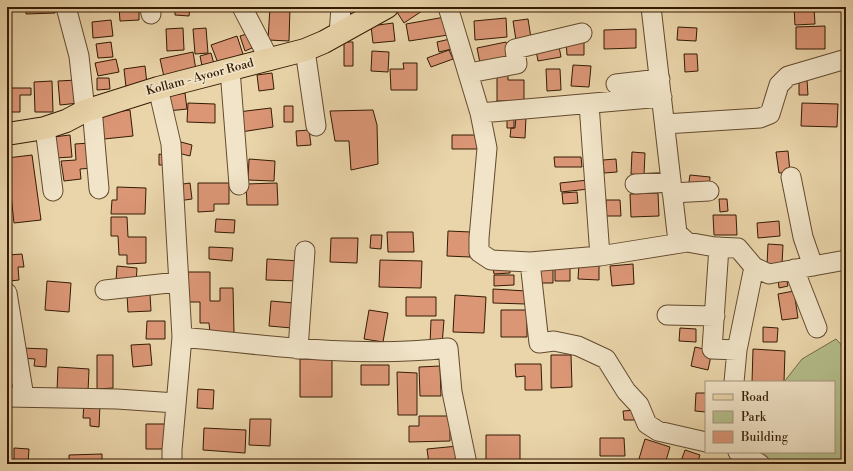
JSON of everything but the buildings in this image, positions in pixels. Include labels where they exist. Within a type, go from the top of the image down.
[{"type":"main road","name":"Kollam - Ayoor Road","points":[[7,134],[45,128],[66,121],[88,110],[158,88],[306,50],[339,34],[387,7]]},
{"type":"street","points":[[66,7],[79,56],[99,189]]},
{"type":"street","points":[[242,7],[269,59]]},
{"type":"street","points":[[339,34],[341,7]]},
{"type":"street","points":[[448,7],[469,73],[480,113],[487,148],[479,252],[491,260],[530,262],[600,256],[687,242],[719,247],[738,248],[754,266],[769,274],[846,260]]},
{"type":"street","points":[[651,7],[677,233],[687,242]]},
{"type":"street","points":[[469,73],[517,64],[515,48],[582,33]]},
{"type":"street","points":[[306,50],[316,126]]},
{"type":"street","points":[[665,124],[760,118],[770,114],[779,85],[788,76],[846,59]]},
{"type":"street","points":[[230,70],[239,185]]},
{"type":"street","points":[[616,84],[661,88]]},
{"type":"street","points":[[158,88],[170,144],[182,338],[172,464]]},
{"type":"street","points":[[480,113],[589,104],[661,88]]},
{"type":"street","points":[[589,104],[600,256]]},
{"type":"street","points":[[45,128],[53,191]]},
{"type":"street","points":[[791,177],[803,237],[813,266]]},
{"type":"street","points":[[635,184],[709,191]]},
{"type":"street","points":[[719,247],[712,349],[737,350]]},
{"type":"street","points":[[298,349],[305,251]]},
{"type":"street","points":[[530,262],[539,343],[554,341],[578,346],[606,359],[626,391],[639,405],[647,424],[658,430],[705,442]]},
{"type":"street","points":[[734,381],[737,350],[754,266]]},
{"type":"street","points":[[794,269],[817,328]]},
{"type":"street","points":[[105,290],[178,282]]},
{"type":"street","points":[[7,293],[16,397],[117,399],[176,404]]},
{"type":"street","points":[[666,314],[715,316]]},
{"type":"street","points":[[182,338],[321,352],[395,353],[448,348],[452,392],[467,464]]},
{"type":"street","points":[[740,453],[756,463]]},
{"type":"green space","points":[[836,339],[846,350],[846,464],[775,464],[755,453],[835,453],[835,381],[785,381],[802,359]]}]
